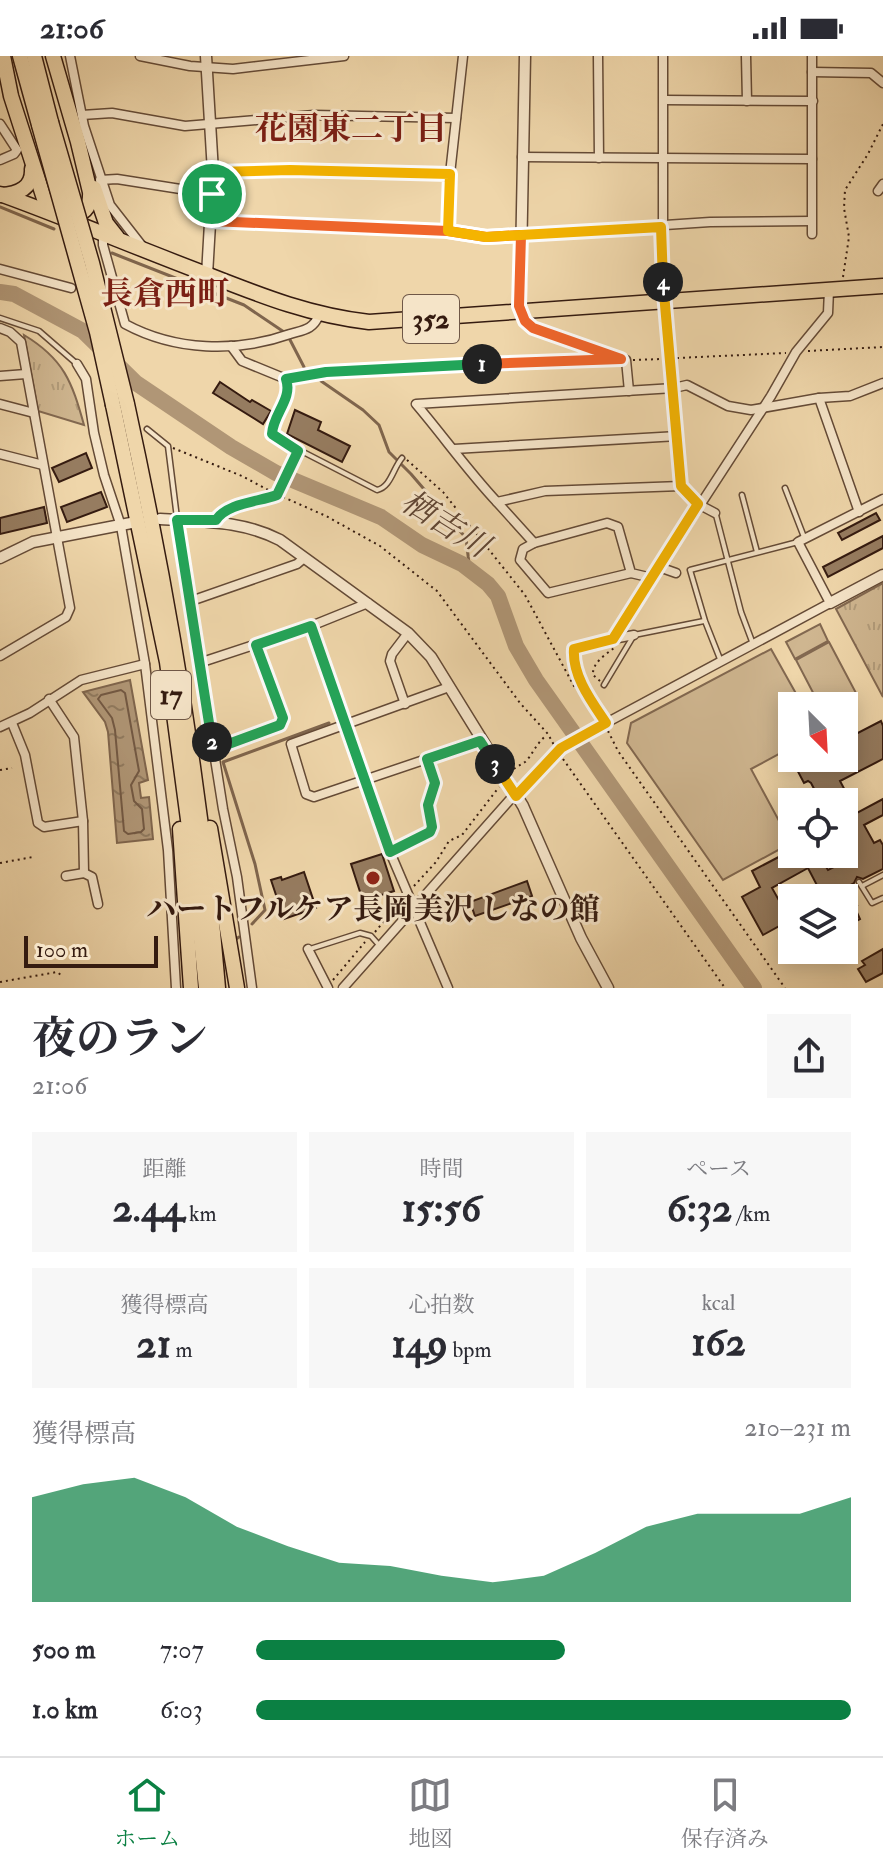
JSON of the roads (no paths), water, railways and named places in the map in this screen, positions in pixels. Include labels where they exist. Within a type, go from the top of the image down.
[{"type":"highway","points":[[0,195],[13,194],[29,185],[33,173],[3,56]]},
{"type":"highway","name":"17","points":[[20,56],[45,124]]},
{"type":"highway","name":"17","points":[[34,56],[45,124],[163,578],[191,750],[218,988]]},
{"type":"highway","points":[[53,56],[103,217],[119,239]]},
{"type":"highway","points":[[30,160],[54,214],[80,215],[90,199],[78,142]]},
{"type":"highway","name":"352","points":[[0,195],[274,301],[319,315],[369,322],[883,286]]},
{"type":"highway","name":"17","points":[[120,404],[167,662],[206,988]]},
{"type":"highway","name":"17","points":[[155,604],[178,800],[191,988]]},
{"type":"highway","name":"17","points":[[191,750],[220,879],[237,988]]},
{"type":"street","points":[[70,56],[100,180],[116,215],[145,250]]},
{"type":"street","points":[[140,56],[253,68],[344,56]]},
{"type":"street","points":[[448,231],[450,174],[463,56]]},
{"type":"street","points":[[525,56],[520,313],[533,328],[626,360],[629,391]]},
{"type":"street","points":[[598,56],[599,158]]},
{"type":"street","points":[[663,56],[663,302],[674,388],[681,486],[698,504],[715,513]]},
{"type":"street","points":[[746,56],[747,101]]},
{"type":"street","points":[[812,56],[812,234]]},
{"type":"street","points":[[206,62],[213,172],[207,275]]},
{"type":"street","points":[[812,72],[871,73],[883,83]]},
{"type":"street","points":[[664,100],[813,101]]},
{"type":"street","points":[[82,115],[112,113],[185,126],[314,115],[456,118]]},
{"type":"street","points":[[0,124],[17,150],[0,160]]},
{"type":"street","points":[[522,157],[812,159]]},
{"type":"street","points":[[213,172],[290,170],[450,174]]},
{"type":"street","points":[[100,180],[117,179],[212,194]]},
{"type":"street","points":[[211,221],[448,231],[486,237],[710,222],[811,221]]},
{"type":"street","points":[[103,233],[103,245],[125,324],[142,333],[191,345],[231,346],[288,335],[313,326],[319,315]]},
{"type":"street","points":[[0,269],[71,288]]},
{"type":"street","points":[[613,639],[796,352],[828,313],[835,290]]},
{"type":"street","points":[[106,299],[117,299]]},
{"type":"street","points":[[0,328],[21,342],[69,613],[0,656]]},
{"type":"street","points":[[231,346],[242,361],[286,379],[288,395],[271,430],[275,438]]},
{"type":"street","points":[[77,364],[86,379],[104,475],[126,525],[168,850],[176,988]]},
{"type":"street","points":[[0,376],[26,374]]},
{"type":"street","points":[[534,543],[470,473],[416,404],[687,385],[728,406],[743,410],[850,396],[883,383]]},
{"type":"street","points":[[819,398],[859,512]]},
{"type":"street","points":[[0,404],[34,413]]},
{"type":"street","points":[[454,449],[678,436]]},
{"type":"street","points":[[0,454],[43,465]]},
{"type":"street","points":[[497,502],[545,491],[681,486]]},
{"type":"street","points":[[830,603],[801,540],[883,499]]},
{"type":"street","points":[[160,519],[216,520],[263,531],[368,603],[408,633],[431,657],[516,795],[581,938],[608,988]]},
{"type":"street","points":[[177,520],[237,877],[252,988]]},
{"type":"street","points":[[631,573],[618,527],[607,523],[534,543],[523,549],[520,560],[548,593],[631,573],[652,578]]},
{"type":"street","points":[[0,558],[33,542],[126,525]]},
{"type":"street","points":[[191,601],[297,564],[304,558]]},
{"type":"street","points":[[659,567],[676,573]]},
{"type":"street","points":[[603,726],[883,575]]},
{"type":"street","points":[[199,663],[311,626],[368,603]]},
{"type":"street","points":[[311,626],[390,852],[448,988]]},
{"type":"street","points":[[405,704],[390,661],[408,633]]},
{"type":"street","points":[[613,639],[634,635]]},
{"type":"street","points":[[213,748],[280,725],[283,718],[256,645]]},
{"type":"street","points":[[0,727],[12,723],[81,680],[145,664]]},
{"type":"street","points":[[449,687],[295,742],[290,748],[309,797],[480,741]]},
{"type":"street","points":[[49,699],[74,737],[83,821],[84,873]]},
{"type":"street","points":[[12,723],[25,755],[38,823],[44,827],[83,821]]},
{"type":"street","points":[[343,988],[413,907],[558,752]]},
{"type":"street","points":[[390,852],[430,832],[432,827],[428,805],[435,783],[427,759]]},
{"type":"street","points":[[66,876],[84,873],[92,877],[98,904]]},
{"type":"street","points":[[308,949],[329,986]]},
{"type":"lane","points":[[0,318],[39,331],[77,364]]},
{"type":"lane","points":[[94,433],[104,428]]},
{"type":"lane","points":[[147,429],[168,446],[177,520]]},
{"type":"lane","points":[[275,438],[297,452],[377,490],[386,485],[394,466],[402,458]]},
{"type":"lane","points":[[216,520],[221,512],[278,494],[297,452]]},
{"type":"lane","points":[[676,573],[801,540],[785,488]]},
{"type":"lane","points":[[742,495],[757,552]]},
{"type":"lane","points":[[715,513],[753,644]]},
{"type":"lane","points":[[690,570],[721,662]]},
{"type":"lane","points":[[604,685],[634,635],[705,621]]},
{"type":"lane","points":[[558,752],[603,726],[584,687],[573,655],[574,649],[613,639]]},
{"type":"lane","points":[[883,875],[860,884],[872,903],[883,898]]},
{"type":"lane","points":[[308,949],[360,933],[371,936],[379,946]]},
{"type":"water","points":[[130,680],[148,780],[139,783],[141,798],[149,797],[153,839],[117,843],[108,732],[105,722],[83,692]]},
{"type":"waterway","points":[[0,207],[54,229]]},
{"type":"waterway","points":[[112,253],[244,305],[287,334],[304,367]]},
{"type":"waterway","name":"栖吉川","points":[[0,292],[14,294],[83,331],[136,383],[231,447],[276,473],[381,517],[422,545],[462,564],[488,584],[498,596],[516,646],[536,680],[754,988]]},
{"type":"waterway","points":[[321,381],[379,425],[389,452],[466,538],[470,572]]},
{"type":"waterway","points":[[252,924],[265,910],[255,864],[223,762],[329,723]]},
{"type":"place","name":"ハートフルケア長岡美沢 しなの館","points":[[373,878]]},
{"type":"district","name":"花園東二丁目","points":[[351,129]]},
{"type":"district","name":"長倉西町","points":[[165,294]]}]
